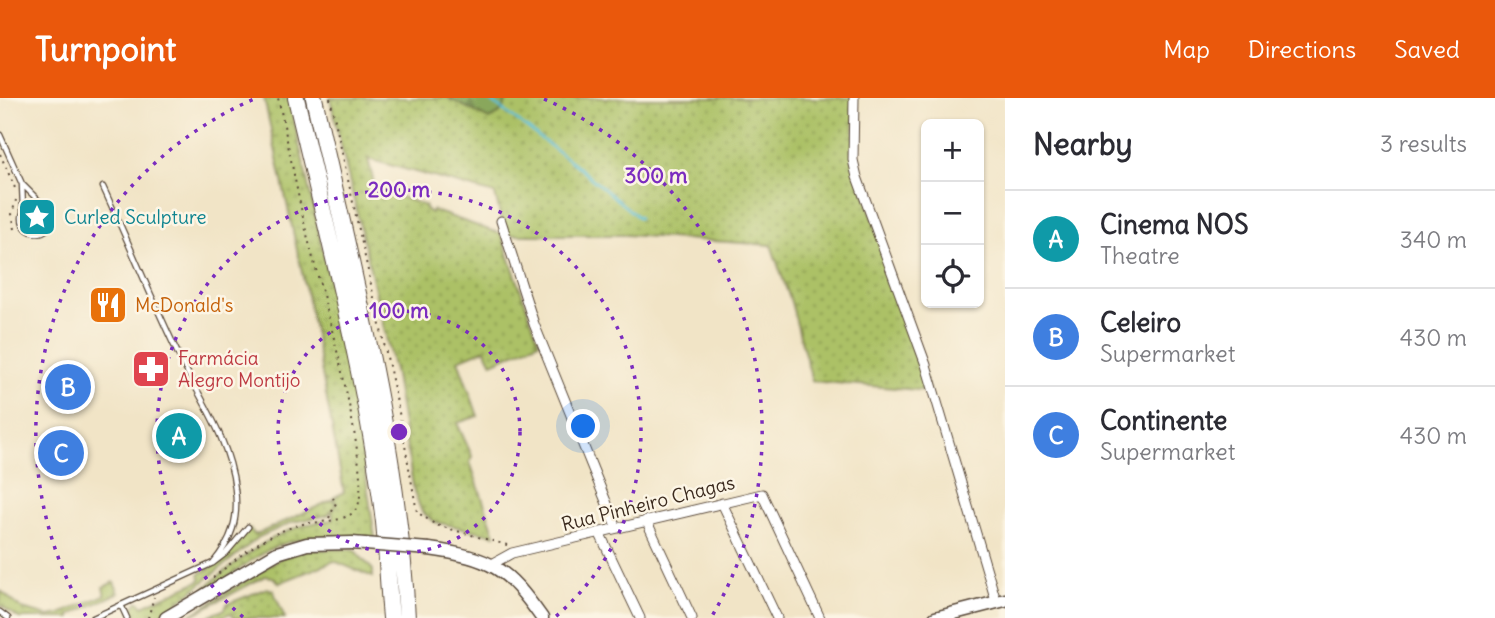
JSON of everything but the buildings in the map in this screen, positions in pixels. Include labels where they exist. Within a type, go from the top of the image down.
[{"type":"highway","points":[[296,98],[373,455],[384,522],[391,618]]},
{"type":"highway","points":[[314,98],[384,421],[399,526],[407,618]]},
{"type":"street","points":[[854,98],[853,160],[857,177],[926,365],[1001,601],[935,618]]},
{"type":"street","points":[[500,220],[534,324],[616,526]]},
{"type":"street","name":"Rua Pinheiro Chagas","points":[[492,564],[516,552],[616,526],[762,494],[820,618]]},
{"type":"street","points":[[722,502],[777,618]]},
{"type":"street","points":[[646,520],[692,618]]},
{"type":"street","points":[[599,532],[640,618]]},
{"type":"street","points":[[166,618],[277,553],[307,544],[352,543],[462,553],[492,564],[503,570],[521,588],[542,618]]},
{"type":"lane","points":[[0,135],[22,184],[52,214],[51,223],[45,230],[36,233],[28,229],[23,222],[22,184]]},
{"type":"lane","points":[[103,187],[183,365],[203,398],[226,450],[235,489],[235,526],[229,543],[213,562]]},
{"type":"lane","points":[[23,212],[29,205],[42,204]]},
{"type":"lane","points":[[93,618],[213,562],[226,553],[248,527]]},
{"type":"lane","points":[[121,605],[127,618]]},
{"type":"lane","points":[[0,612],[8,618]]},
{"type":"path","points":[[204,584],[275,533],[347,516],[356,509],[360,491],[357,456],[332,323],[316,269],[278,98]]},
{"type":"path","points":[[330,98],[393,381],[417,512],[436,524],[498,541],[516,552]]},
{"type":"path","points":[[0,153],[17,194],[12,211],[15,229]]},
{"type":"path","points":[[330,519],[329,513],[336,503],[333,498]]},
{"type":"path","points":[[148,618],[155,602],[153,590]]},
{"type":"green space","points":[[264,98],[289,98],[353,388],[375,539],[318,537],[276,546],[211,587],[203,589],[248,554],[279,535],[314,523],[334,520],[332,513],[337,503],[333,498],[344,492],[311,314]]},
{"type":"green space","points":[[330,98],[448,98],[499,114],[505,106],[505,98],[854,98],[854,159],[929,391],[812,381],[791,302],[771,245],[626,235],[505,235],[495,194],[368,159],[375,188],[426,206],[425,209],[431,213],[432,210],[501,234],[539,342],[492,363],[485,349],[458,360],[478,416],[457,423],[472,456],[470,462],[495,535],[435,522],[422,512],[414,492],[395,375]]},
{"type":"green space","points":[[448,98],[505,98],[505,106],[499,114],[489,119]]},
{"type":"green space","points":[[334,499],[335,505],[328,515],[293,522],[259,537],[166,612],[155,618],[133,618],[132,610],[138,601],[143,606],[201,580],[199,574],[223,561],[250,529],[255,535]]},
{"type":"green space","points":[[307,550],[355,551],[373,570],[373,577],[334,561],[279,583],[273,577],[265,576],[186,618],[283,557]]},
{"type":"green space","points":[[114,582],[119,593],[70,615],[71,618],[19,618],[0,605],[1,591],[22,609],[48,616],[60,614],[105,595],[103,587]]},
{"type":"green space","points":[[267,588],[273,590],[285,618],[234,618],[231,613],[218,618],[205,618],[225,609],[227,604]]},
{"type":"waterway","points":[[487,98],[573,163],[639,218]]},
{"type":"place","name":"Curled Sculpture","points":[[37,217]]},
{"type":"place","name":"McDonald's","points":[[108,305]]},
{"type":"place","name":"Farmácia Alegro Montijo","points":[[151,369]]},
{"type":"place","name":"Celeiro","points":[[68,387]]},
{"type":"place","name":"Cinema NOS","points":[[179,436]]},
{"type":"place","name":"Continente","points":[[61,453]]}]
